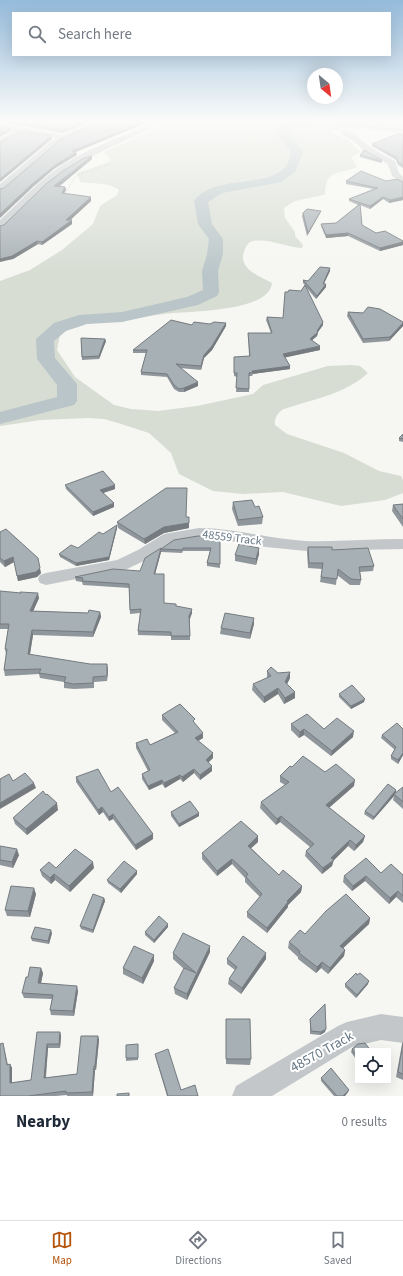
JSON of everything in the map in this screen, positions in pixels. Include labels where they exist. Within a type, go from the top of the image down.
[{"type":"street","points":[[0,225],[55,173]]},
{"type":"street","points":[[395,173],[403,181]]},
{"type":"street","points":[[5,174],[16,174]]},
{"type":"street","points":[[0,188],[16,174]]},
{"type":"street","name":"48559 Track","points":[[46,579],[121,565],[144,554],[170,538],[199,533],[213,533],[266,542],[306,546],[375,546],[403,544]]},
{"type":"street","name":"48570 Track","points":[[246,1096],[347,1035],[381,1027],[403,1030]]},
{"type":"path","points":[[64,196],[76,176],[84,173]]},
{"type":"shaded area","points":[[77,173],[338,173],[331,176],[328,180],[325,194],[295,201],[284,208],[285,218],[295,232],[295,236],[303,245],[302,248],[259,240],[248,244],[243,256],[246,266],[255,274],[272,283],[267,293],[257,300],[226,309],[159,315],[74,326],[60,334],[57,350],[75,377],[114,405],[131,409],[158,411],[197,406],[253,394],[263,385],[328,366],[360,366],[368,373],[359,380],[329,395],[284,409],[277,416],[275,425],[287,434],[344,453],[379,471],[401,476],[403,480],[403,493],[385,500],[341,506],[283,492],[243,494],[213,491],[179,474],[171,453],[149,433],[118,423],[104,419],[88,418],[41,420],[0,426],[0,281],[30,270],[62,250],[93,224],[100,206],[117,195],[119,190],[111,186],[80,182]]},
{"type":"building","points":[[0,173],[7,173],[0,179]]},
{"type":"building","points":[[21,173],[45,173],[0,214],[0,189],[4,188]]},
{"type":"building","points":[[60,173],[70,173],[54,186],[65,187],[62,193],[91,197],[66,220],[72,220],[42,242],[37,241],[12,256],[0,259],[0,226],[4,225],[46,184]]},
{"type":"building","points":[[358,173],[366,173],[386,181],[397,179],[403,182],[403,197],[390,200],[383,197],[370,206],[349,199],[378,188],[346,181]]},
{"type":"building","points":[[360,204],[362,225],[376,233],[385,231],[403,242],[380,248],[348,233],[326,235],[321,224],[336,223]]},
{"type":"building","points":[[307,209],[321,211],[308,233],[303,213]]},
{"type":"building","points":[[320,267],[330,268],[323,284],[326,284],[317,296],[303,280],[308,281]]},
{"type":"building","points":[[305,285],[323,322],[317,331],[318,332],[310,339],[320,346],[283,354],[290,366],[252,371],[253,372],[249,373],[249,389],[236,388],[237,373],[234,373],[234,357],[250,356],[248,333],[272,333],[267,317],[283,318],[285,292],[288,292],[289,290],[301,291]]},
{"type":"building","points":[[368,307],[380,309],[403,323],[390,337],[363,339],[348,312],[363,313]]},
{"type":"building","points":[[171,320],[192,325],[194,322],[210,324],[214,322],[226,323],[212,346],[204,355],[201,366],[176,364],[198,382],[179,389],[174,385],[167,374],[141,372],[147,350],[133,350]]},
{"type":"building","points":[[81,338],[105,339],[99,356],[82,357]]},
{"type":"building","points":[[103,471],[115,485],[100,490],[114,503],[93,512],[65,485]]},
{"type":"building","points":[[166,488],[187,488],[186,517],[189,517],[189,523],[164,527],[144,539],[117,522]]},
{"type":"building","points":[[252,500],[255,507],[259,506],[263,517],[238,520],[233,502]]},
{"type":"building","points":[[403,504],[403,519],[393,505]]},
{"type":"building","points":[[117,525],[109,557],[76,563],[59,554],[71,545],[78,548],[99,532],[103,534]]},
{"type":"building","points":[[6,529],[38,558],[40,568],[36,572],[17,576],[13,557],[4,561],[0,558],[0,532]]},
{"type":"building","points":[[198,536],[220,537],[220,564],[207,563],[211,548],[183,548],[182,550],[161,549],[174,540]]},
{"type":"building","points":[[239,544],[259,548],[256,559],[235,555]]},
{"type":"building","points":[[308,547],[332,547],[332,550],[368,548],[374,566],[359,567],[361,580],[351,579],[338,569],[337,579],[321,577],[323,563],[309,563]]},
{"type":"building","points":[[161,548],[154,574],[164,574],[164,603],[176,604],[176,606],[192,609],[189,616],[190,636],[171,636],[171,632],[138,631],[141,609],[130,610],[129,584],[82,581],[83,578],[75,577],[113,569],[140,571],[145,558]]},
{"type":"building","points":[[0,591],[38,593],[30,611],[88,613],[89,610],[100,612],[93,632],[32,630],[28,654],[90,664],[107,664],[107,676],[93,677],[93,683],[73,684],[64,682],[66,677],[39,673],[41,669],[4,670],[7,649],[5,649],[9,624],[0,624]]},
{"type":"building","points":[[225,613],[254,618],[250,633],[221,628]]},
{"type":"building","points":[[271,667],[278,673],[290,672],[285,682],[295,692],[285,698],[278,688],[264,697],[253,684],[271,676],[267,671]]},
{"type":"building","points":[[352,685],[365,699],[351,706],[339,694]]},
{"type":"building","points":[[180,704],[195,719],[193,721],[203,733],[195,738],[213,753],[206,760],[212,766],[200,775],[194,769],[182,777],[180,775],[164,783],[162,780],[148,786],[142,774],[150,770],[136,743],[147,739],[150,745],[178,732],[162,715]]},
{"type":"building","points":[[307,714],[324,729],[337,718],[354,731],[332,751],[304,729],[300,732],[291,724]]},
{"type":"building","points":[[397,723],[403,729],[403,753],[398,760],[391,756],[396,747],[382,735]]},
{"type":"building","points":[[303,756],[325,772],[336,764],[355,780],[326,805],[365,836],[356,845],[350,840],[331,858],[334,860],[323,868],[306,851],[314,844],[281,816],[277,819],[261,802],[289,782],[280,776]]},
{"type":"building","points":[[98,769],[111,792],[118,787],[153,834],[135,845],[113,814],[109,817],[102,807],[98,810],[76,777]]},
{"type":"building","points":[[25,773],[34,783],[0,803],[0,779],[9,774],[13,781]]},
{"type":"building","points":[[388,784],[396,790],[374,817],[365,811]]},
{"type":"building","points":[[403,787],[403,802],[394,794]]},
{"type":"building","points":[[43,791],[57,803],[26,829],[13,818]]},
{"type":"building","points":[[190,801],[199,813],[179,824],[171,812]]},
{"type":"building","points":[[241,821],[258,836],[248,846],[279,875],[283,870],[302,886],[287,901],[288,902],[267,928],[247,912],[262,894],[246,877],[248,874],[232,859],[217,871],[202,853]]},
{"type":"building","points":[[0,846],[17,849],[12,862],[0,860]]},
{"type":"building","points":[[75,849],[93,862],[69,886],[54,874],[50,878],[40,870],[49,862],[56,868]]},
{"type":"building","points":[[366,858],[381,873],[391,864],[403,875],[403,896],[398,891],[390,898],[366,876],[353,886],[344,876]]},
{"type":"building","points":[[124,861],[137,871],[120,889],[107,880]]},
{"type":"building","points":[[11,886],[34,888],[28,911],[5,910]]},
{"type":"building","points":[[93,894],[104,898],[93,930],[80,926]]},
{"type":"building","points":[[346,894],[370,918],[340,946],[345,950],[330,968],[322,962],[317,967],[299,953],[300,951],[289,942],[300,930],[305,934],[326,911]]},
{"type":"building","points":[[159,916],[168,924],[154,940],[145,932]]},
{"type":"building","points":[[35,927],[51,930],[48,941],[31,938]]},
{"type":"building","points":[[183,933],[210,946],[187,994],[174,988],[184,968],[196,973],[173,953]]},
{"type":"building","points":[[243,936],[266,953],[242,988],[229,979],[237,967],[227,959]]},
{"type":"building","points":[[134,946],[154,955],[142,978],[123,968]]},
{"type":"building","points":[[30,967],[41,968],[38,983],[77,986],[73,1011],[50,1010],[53,995],[22,993]]},
{"type":"building","points":[[356,973],[357,975],[360,973],[369,981],[357,995],[345,984]]},
{"type":"building","points":[[325,1004],[326,1029],[321,1032],[311,1031],[310,1019]]},
{"type":"building","points":[[226,1019],[250,1019],[251,1059],[226,1059]]},
{"type":"building","points":[[37,1032],[60,1032],[59,1044],[47,1044],[44,1078],[77,1074],[81,1036],[98,1036],[92,1092],[66,1093],[66,1091],[28,1096],[0,1096],[0,1044],[3,1043],[7,1065],[10,1064],[10,1083],[31,1080]]},
{"type":"building","points":[[365,1043],[369,1048],[355,1048],[355,1054],[352,1049],[358,1044]]},
{"type":"building","points":[[403,1043],[403,1074],[398,1072]]},
{"type":"building","points":[[138,1044],[138,1058],[126,1058],[126,1045]]},
{"type":"building","points":[[168,1049],[181,1090],[195,1085],[198,1096],[168,1096],[155,1054]]},
{"type":"building","points":[[331,1068],[349,1090],[343,1096],[337,1096],[321,1078]]},
{"type":"building","points":[[129,1093],[129,1096],[117,1096],[117,1094]]},
{"type":"waterway","points":[[0,418],[67,401],[67,384],[46,359],[45,339],[60,327],[85,319],[122,317],[192,301],[211,292],[210,271],[215,254],[216,239],[205,224],[201,201],[218,190],[277,179],[285,173]]}]
